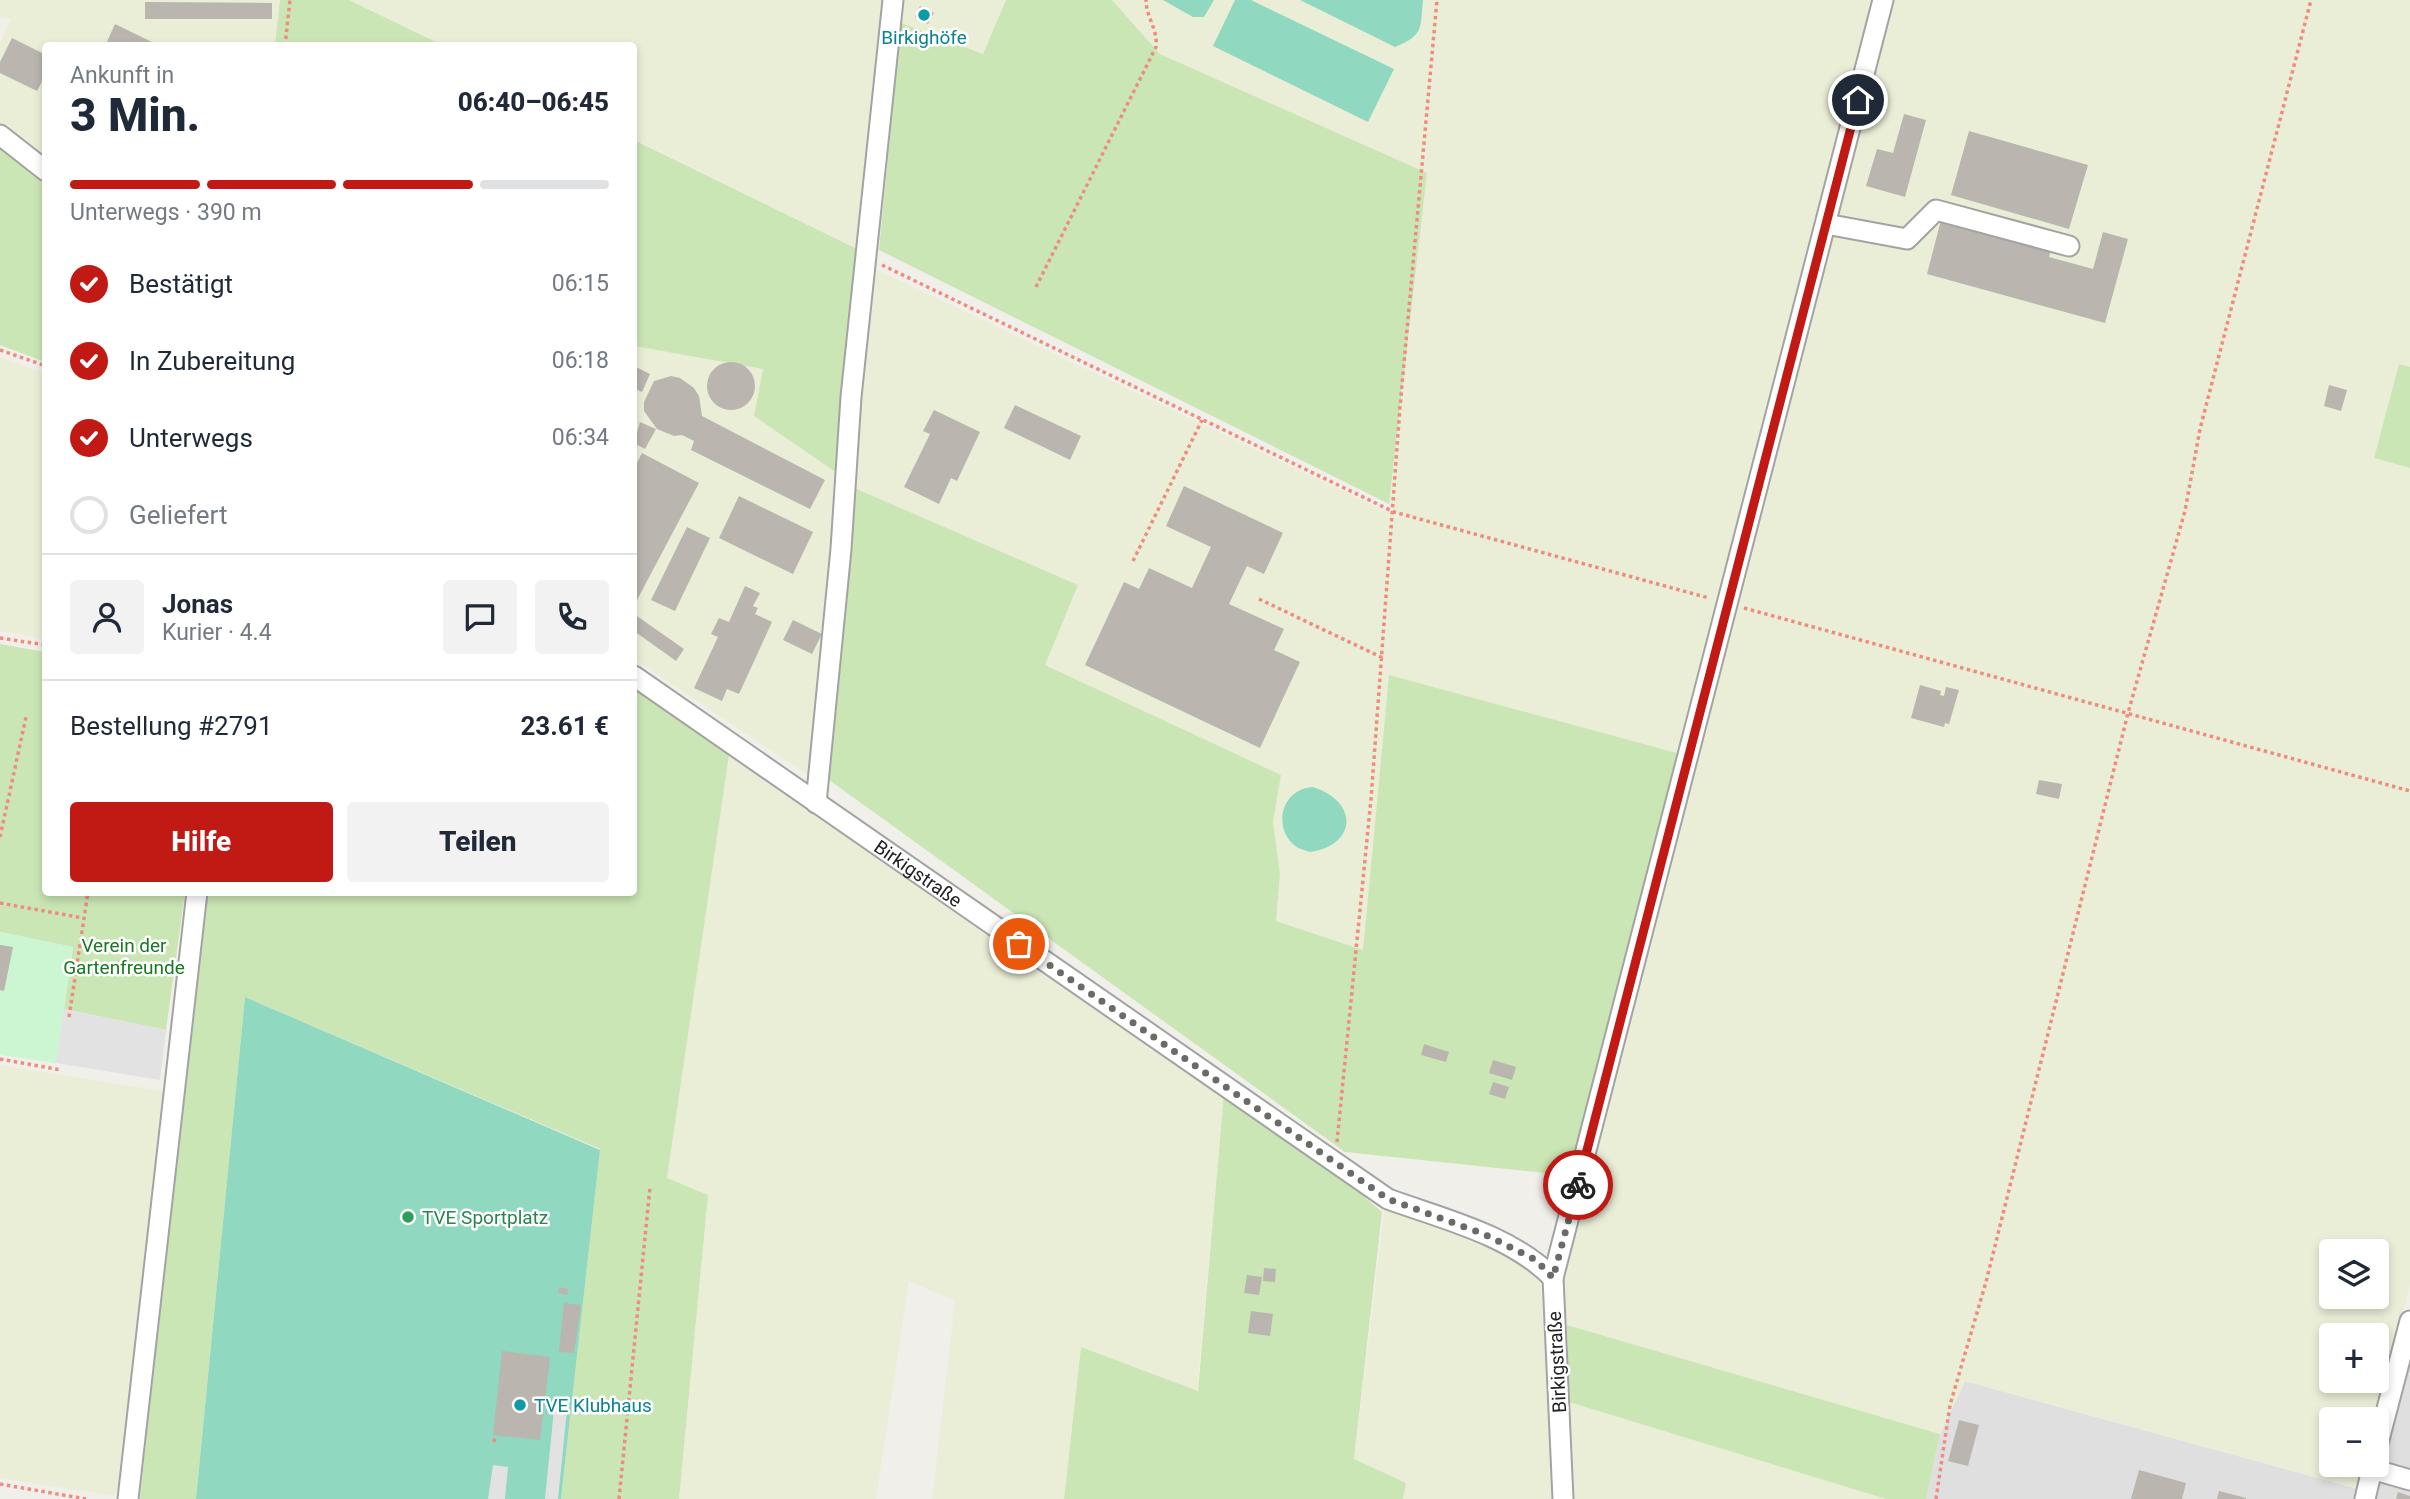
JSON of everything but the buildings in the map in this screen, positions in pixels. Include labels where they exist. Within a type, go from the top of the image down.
[{"type":"street","points":[[816,803],[841,548],[851,397],[893,0]]},
{"type":"street","points":[[1553,1278],[1883,0]]},
{"type":"street","points":[[0,135],[42,167]]},
{"type":"street","points":[[1826,224],[1907,239],[1936,210],[2069,246]]},
{"type":"street","name":"Birkigstraße","points":[[637,678],[1388,1199],[1484,1234],[1536,1260],[1553,1278],[1563,1499]]},
{"type":"street","points":[[128,1499],[197,896]]},
{"type":"street","points":[[2388,1407],[2409,1321]]},
{"type":"street","points":[[2389,1470],[2410,1480]]},
{"type":"street","points":[[2365,1499],[2370,1477]]},
{"type":"path","points":[[285,42],[290,0]]},
{"type":"path","points":[[1036,287],[1156,47],[1157,36],[1146,11],[1146,0]]},
{"type":"path","points":[[1335,1162],[1353,998],[1383,658],[1400,407],[1437,0]]},
{"type":"path","points":[[1936,1499],[1950,1405],[2024,1137],[2129,713],[2185,511],[2203,415],[2311,0]]},
{"type":"path","points":[[867,258],[1394,512],[2410,791]]},
{"type":"path","points":[[0,350],[42,365]]},
{"type":"path","points":[[1133,561],[1202,420]]},
{"type":"path","points":[[1259,598],[1383,658]]},
{"type":"path","points":[[0,638],[42,644]]},
{"type":"path","points":[[0,837],[26,717]]},
{"type":"path","points":[[69,1017],[87,896]]},
{"type":"path","points":[[0,902],[83,918]]},
{"type":"path","points":[[0,1059],[61,1070]]},
{"type":"path","points":[[619,1499],[650,1187]]},
{"type":"path","points":[[494,1441],[495,1435]]},
{"type":"path","points":[[0,1484],[86,1499]]},
{"type":"shaded area","points":[[64,1009],[166,1030],[160,1080],[56,1063]]},
{"type":"shaded area","points":[[2410,1323],[2410,1499],[1926,1499],[1940,1434],[1965,1381],[2358,1489],[2367,1477],[2389,1477],[2389,1411]]},
{"type":"shaded area","points":[[555,1399],[568,1400],[558,1499],[545,1499]]},
{"type":"shaded area","points":[[493,1465],[508,1467],[505,1499],[488,1499]]},
{"type":"green space","points":[[0,0],[280,0],[275,42],[42,42],[42,157],[0,123],[0,42],[11,19],[0,18]]},
{"type":"green space","points":[[280,0],[349,0],[436,42],[275,42]]},
{"type":"green space","points":[[349,0],[882,0],[857,249],[637,140],[637,42],[436,42]]},
{"type":"green space","points":[[903,0],[1006,0],[983,54],[901,23]]},
{"type":"green space","points":[[1006,0],[1112,0],[1160,54],[1427,173],[1389,504],[879,250],[901,23],[983,54]]},
{"type":"green space","points":[[1112,0],[2410,0],[2410,367],[2399,364],[2374,458],[2410,468],[2410,1286],[2389,1368],[2389,1323],[2319,1323],[2319,1393],[2383,1393],[2379,1407],[2319,1407],[2319,1477],[2362,1477],[2358,1489],[1965,1381],[1940,1434],[1567,1325],[1553,1259],[1602,1073],[1389,675],[1363,950],[1276,921],[1280,874],[1273,822],[1281,775],[1045,665],[1077,585],[851,486],[869,275],[878,270],[1400,518],[1389,504],[1427,173],[1160,54]]},
{"type":"green space","points":[[1163,0],[1214,0],[1204,17],[1193,17]]},
{"type":"green space","points":[[1235,0],[1251,0],[1394,69],[1368,122],[1213,46]]},
{"type":"green space","points":[[1300,0],[1423,0],[1419,30],[1411,39],[1395,47]]},
{"type":"green space","points":[[637,141],[857,249],[837,473],[754,416],[763,369],[637,347]]},
{"type":"green space","points":[[0,147],[42,180],[42,361],[0,345]]},
{"type":"green space","points":[[637,347],[763,369],[754,416],[837,473],[809,776],[637,661]]},
{"type":"green space","points":[[0,357],[42,373],[42,638],[0,631]]},
{"type":"green space","points":[[2399,364],[2410,367],[2410,468],[2374,458]]},
{"type":"green space","points":[[850,486],[1078,585],[1045,665],[1281,775],[1273,822],[1280,874],[1276,921],[1363,950],[1389,675],[1684,755],[1575,1176],[1345,1152],[825,777]]},
{"type":"green space","name":"Verein der Gartenfreunde","points":[[0,644],[42,651],[42,896],[185,896],[166,1030],[64,1009],[73,947],[0,932]]},
{"type":"green space","points":[[637,690],[729,755],[667,1178],[708,1195],[679,1499],[561,1499],[600,1149],[245,997],[196,1499],[140,1499],[203,896],[637,896]]},
{"type":"green space","points":[[729,755],[821,816],[1032,967],[1224,1093],[1197,1391],[1081,1347],[1064,1499],[932,1499],[955,1301],[909,1281],[876,1499],[679,1499],[708,1195],[667,1178]]},
{"type":"green space","points":[[1313,787],[1339,803],[1345,813],[1346,823],[1344,833],[1336,841],[1325,848],[1310,852],[1296,846],[1287,837],[1282,819],[1287,801],[1302,789]]},
{"type":"green space","points":[[0,932],[73,947],[56,1063],[0,1055]]},
{"type":"green space","name":"TVE Sportplatz","points":[[245,997],[600,1150],[561,1499],[196,1499]]},
{"type":"green space","points":[[0,1065],[168,1092],[123,1483],[114,1496],[0,1478]]},
{"type":"green space","points":[[1224,1093],[1342,1178],[1382,1212],[1354,1459],[1406,1483],[1403,1499],[1064,1499],[1081,1347],[1198,1391]]},
{"type":"green space","points":[[1385,1204],[1493,1249],[1540,1278],[1556,1499],[1403,1499],[1406,1483],[1354,1460]]},
{"type":"green space","points":[[1567,1325],[1940,1434],[1926,1499],[1886,1499],[1569,1402]]},
{"type":"green space","points":[[1569,1402],[1886,1499],[1570,1499]]},
{"type":"way so far","points":[[1019,944],[1388,1199],[1484,1234],[1536,1260],[1553,1278],[1578,1185]]},
{"type":"place","name":"Birkighöfe","points":[[924,15]]},
{"type":"place","name":"TVE Sportplatz","points":[[408,1217]]},
{"type":"place","name":"TVE Klubhaus","points":[[520,1405]]},
{"type":"route","points":[[1578,1185],[1858,100]]}]
